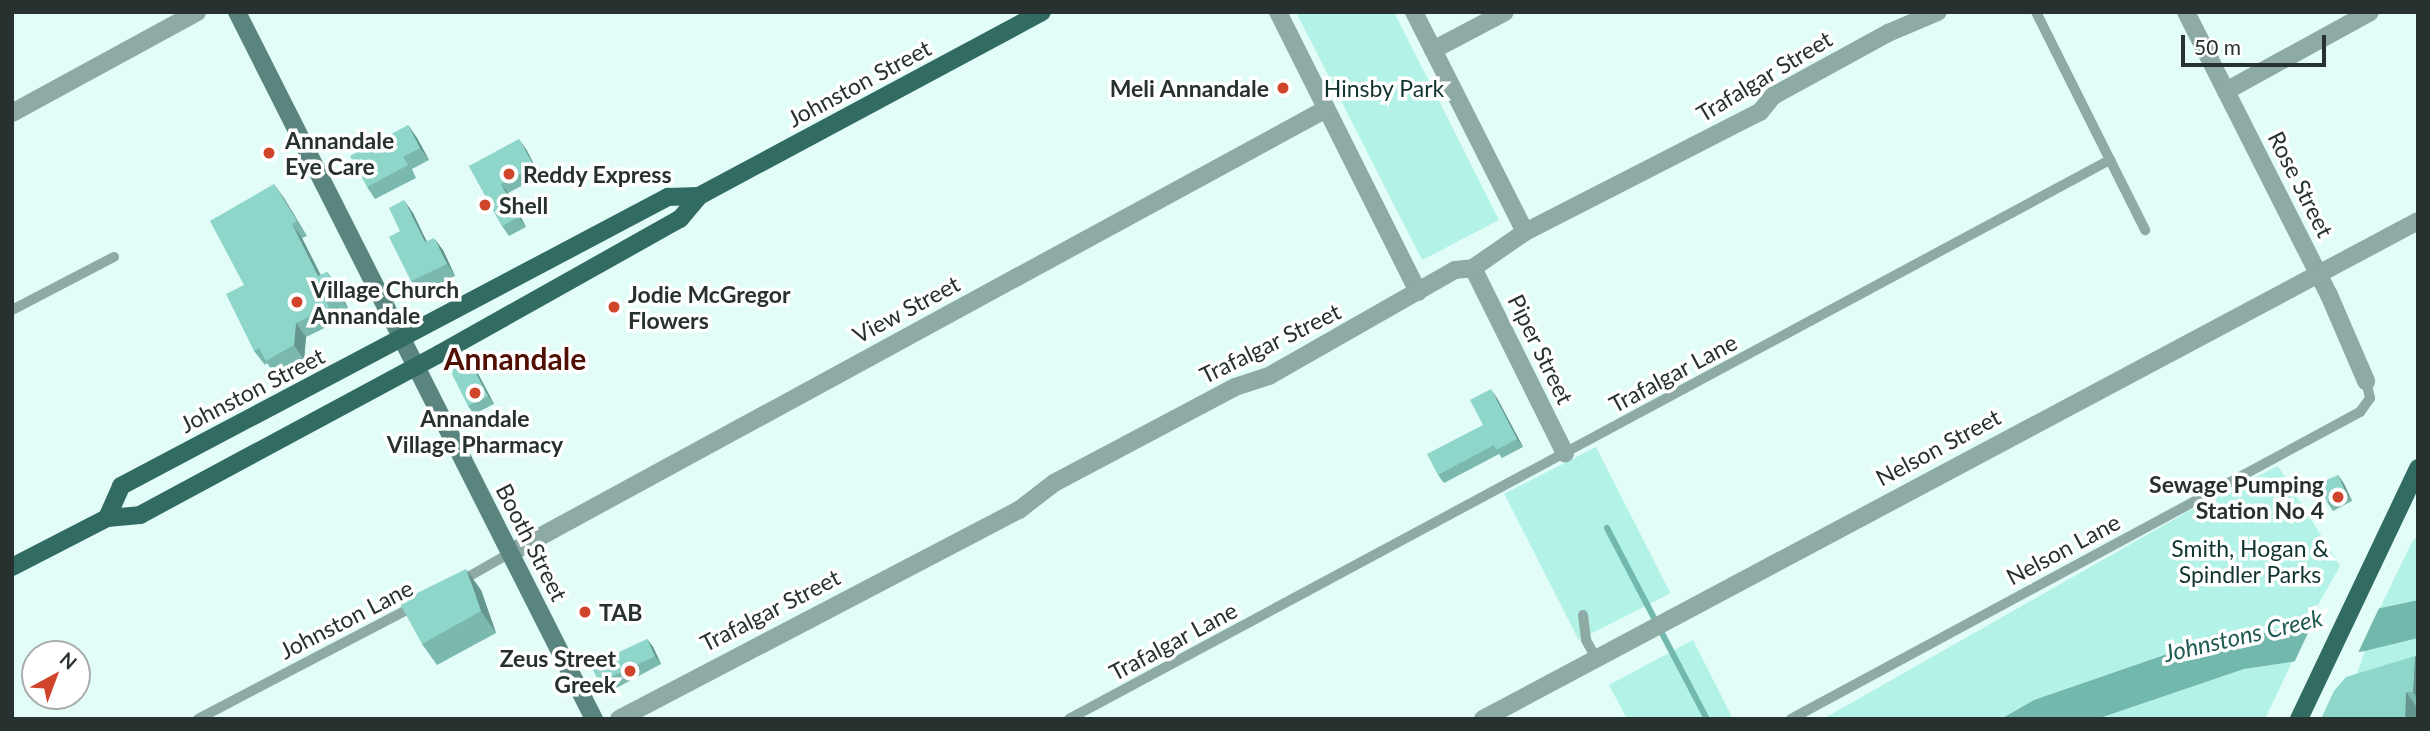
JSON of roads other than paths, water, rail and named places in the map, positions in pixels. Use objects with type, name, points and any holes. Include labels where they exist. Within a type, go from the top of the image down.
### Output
[{"type":"main road","name":"Booth Street","points":[[237,12],[594,719]]},
{"type":"main road","name":"Johnston Street","points":[[12,567],[107,518],[140,515],[416,367],[680,219],[699,197],[1042,12]]},
{"type":"main road","name":"Johnston Street","points":[[107,518],[121,486],[668,197],[699,197]]},
{"type":"main road","points":[[2299,719],[2418,467]]},
{"type":"street","points":[[12,113],[197,12]]},
{"type":"street","points":[[1278,12],[1418,292]]},
{"type":"street","points":[[1414,12],[1525,232]]},
{"type":"street","points":[[1433,50],[1505,12]]},
{"type":"street","name":"Trafalgar Street","points":[[619,719],[1018,510],[1054,483],[1223,393],[1269,376],[1455,270],[1473,268],[1525,232],[1760,112],[1773,96],[1888,33],[1938,12]]},
{"type":"street","name":"Rose Street","points":[[2186,12],[2318,272],[2366,381]]},
{"type":"street","points":[[2226,91],[2370,12]]},
{"type":"street","name":"View Street","points":[[510,553],[1326,109]]},
{"type":"street","name":"Nelson Street","points":[[1483,719],[2418,221]]},
{"type":"street","name":"Piper Street","points":[[1473,268],[1565,453]]},
{"type":"lane","points":[[2036,12],[2145,230]]},
{"type":"lane","name":"Trafalgar Lane","points":[[1069,719],[2110,160]]},
{"type":"lane","points":[[12,310],[114,257]]},
{"type":"lane","name":"Nelson Lane","points":[[1791,719],[2360,412],[2370,398],[2366,381]]},
{"type":"lane","points":[[453,585],[510,553]]},
{"type":"lane","name":"Johnston Lane","points":[[198,719],[430,597]]},
{"type":"lane","points":[[1583,615],[1586,639],[1596,658]]},
{"type":"waterway","points":[[1607,528],[1707,719]]},
{"type":"place","name":"Meli Annandale","points":[[1283,88]]},
{"type":"place","name":"Annandale Eye Care","points":[[269,153]]},
{"type":"place","name":"Reddy Express","points":[[509,174]]},
{"type":"place","name":"Shell","points":[[485,205]]},
{"type":"place","name":"Village Church Annandale","points":[[297,302]]},
{"type":"place","name":"Jodie McGregor Flowers","points":[[614,307]]},
{"type":"place","name":"Annandale Village Pharmacy","points":[[475,393]]},
{"type":"place","name":"Sewage Pumping Station No 4","points":[[2338,497]]},
{"type":"place","name":"TAB","points":[[585,612]]},
{"type":"place","name":"Zeus Street Greek","points":[[630,671]]},
{"type":"district","name":"Annandale","points":[[515,358]]},
{"type":"park label","name":"Hinsby Park","points":[[1384,88]]},
{"type":"park label","name":"Smith, Hogan & Spindler Parks","points":[[2250,561]]},
{"type":"water label","name":"Johnstons Creek","points":[[2243,635]]}]
